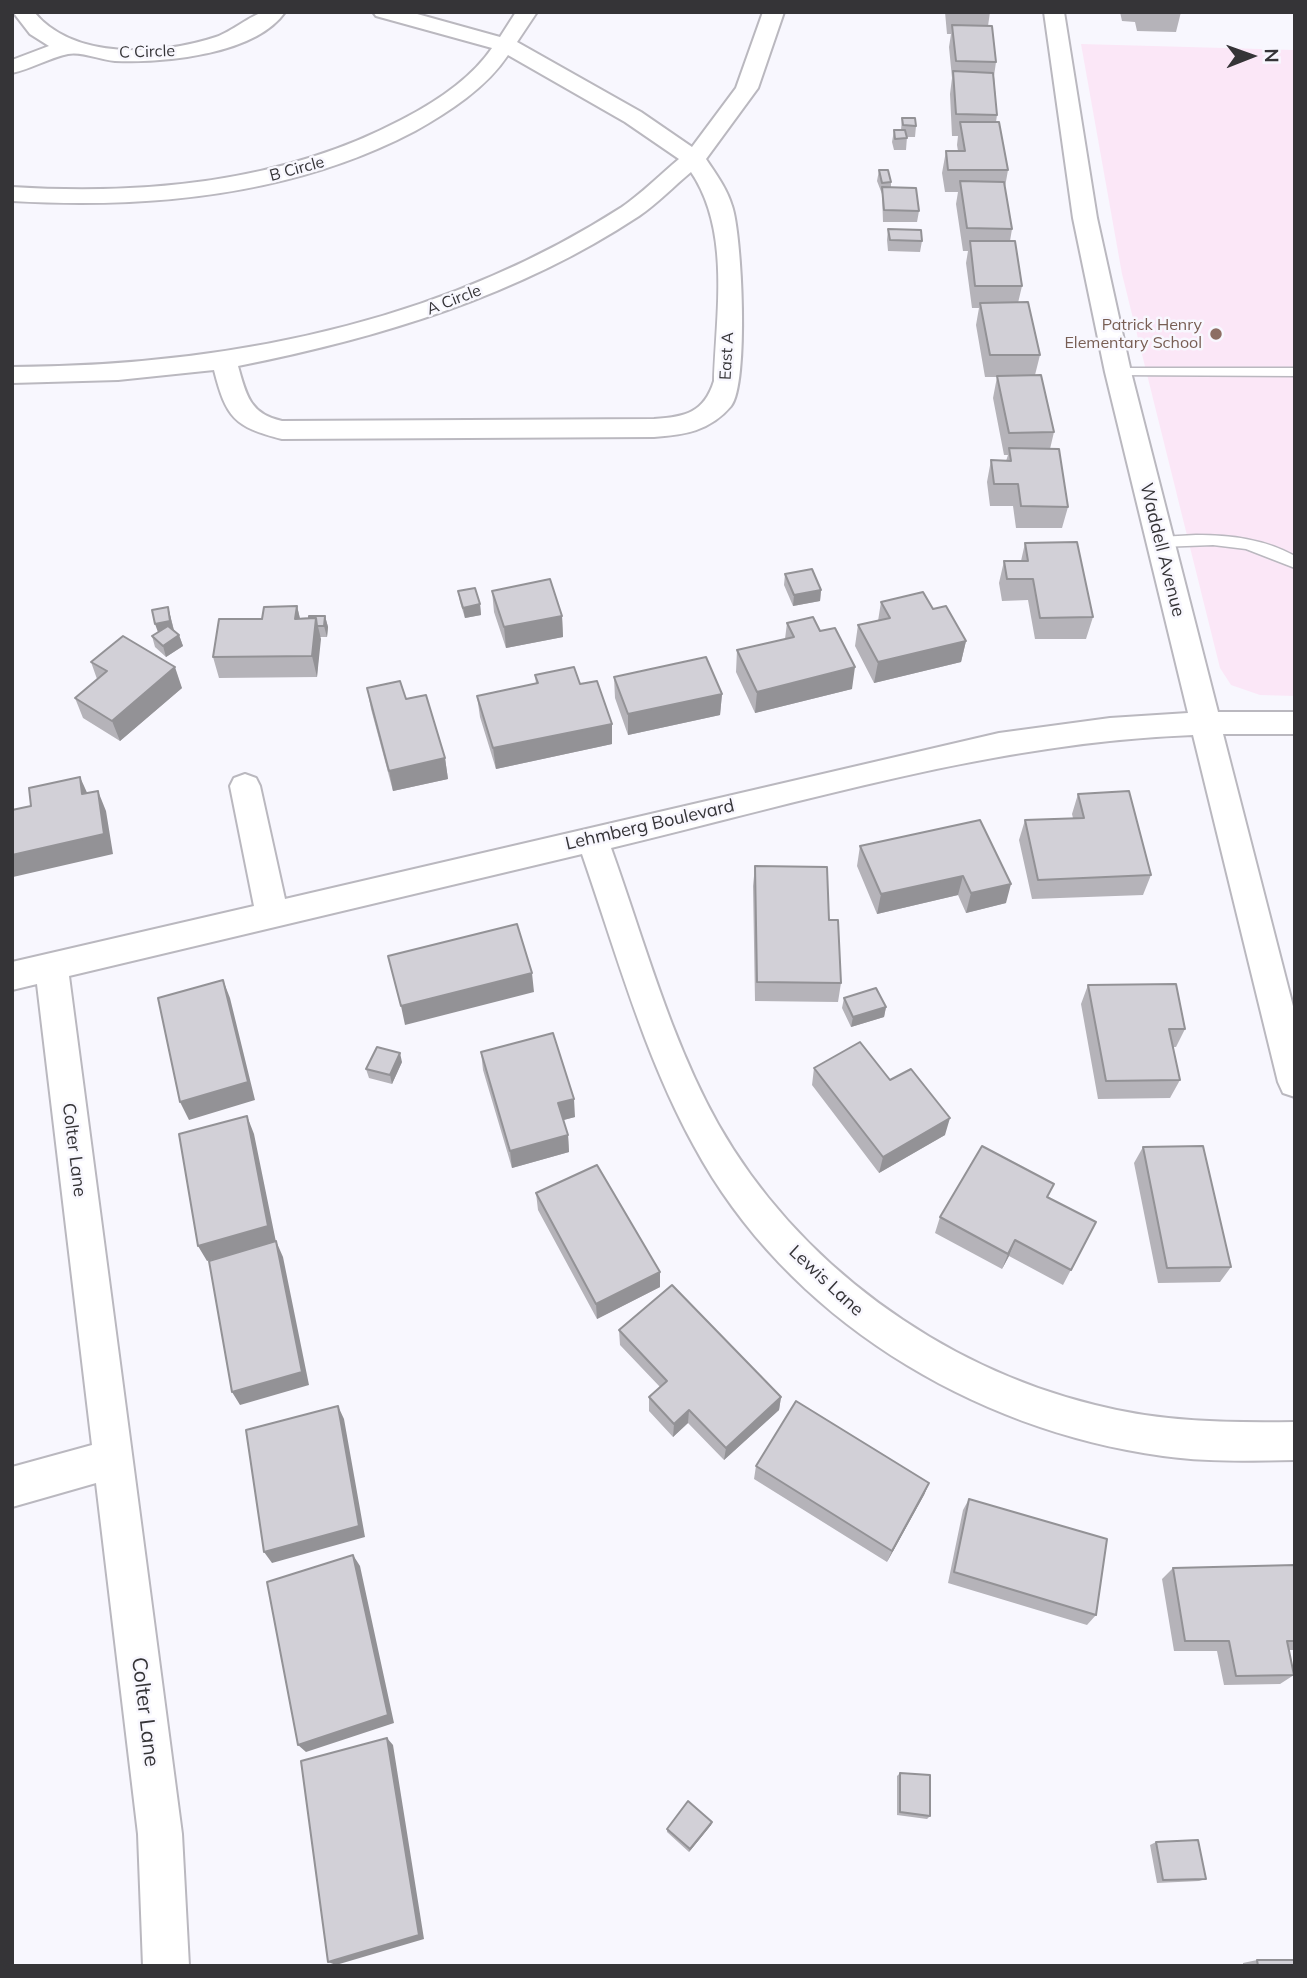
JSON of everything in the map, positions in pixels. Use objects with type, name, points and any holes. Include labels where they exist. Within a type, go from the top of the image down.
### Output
[{"type":"street","name":"C Circle","points":[[20,16],[69,46],[130,55],[190,50],[236,36],[275,12]]},
{"type":"street","name":"East A","points":[[224,361],[239,412],[257,425],[282,430],[685,426],[704,416],[721,401],[727,381],[727,232],[722,206],[694,159],[595,93],[508,46],[454,29],[383,12]]},
{"type":"street","name":"B Circle","points":[[12,194],[77,198],[164,195],[291,172],[399,131],[467,87],[508,46],[527,12]]},
{"type":"street","name":"A Circle","points":[[12,375],[117,372],[224,361],[415,315],[533,267],[608,225],[644,201],[694,159],[720,130],[752,78],[764,54],[774,12]]},
{"type":"street","name":"Waddell Avenue","points":[[1054,12],[1085,218],[1118,372],[1295,1082]]},
{"type":"street","points":[[12,67],[69,46]]},
{"type":"street","name":"Lehmberg Boulevard","points":[[12,976],[999,744],[1131,726],[1204,722],[1295,723]]},
{"type":"street","points":[[245,786],[272,914]]},
{"type":"street","name":"Lewis Lane","points":[[592,838],[674,1067],[706,1137],[753,1208],[807,1269],[869,1321],[929,1358],[1011,1395],[1087,1422],[1160,1437],[1230,1443],[1295,1441]]},
{"type":"street","name":"Colter Lane","points":[[51,967],[160,1833],[166,1966]]},
{"type":"street","points":[[12,1487],[114,1458]]},
{"type":"lane","points":[[1118,372],[1295,372]]},
{"type":"lane","points":[[1160,542],[1243,540],[1262,545],[1295,563]]},
{"type":"shaded area","name":"Patrick Henry Elementary School","points":[[1081,44],[1295,50],[1295,696],[1260,695],[1231,685],[1220,668],[1122,274]]},
{"type":"building","points":[[952,25],[992,26],[996,62],[956,61]]},
{"type":"building","points":[[953,71],[993,73],[997,115],[956,114]]},
{"type":"building","points":[[902,118],[915,118],[916,126],[903,125]]},
{"type":"building","points":[[960,122],[999,122],[1008,170],[948,170],[946,151],[965,151]]},
{"type":"building","points":[[894,130],[905,130],[907,138],[895,139]]},
{"type":"building","points":[[879,170],[888,170],[891,182],[882,183]]},
{"type":"building","points":[[960,181],[1004,182],[1012,229],[967,228]]},
{"type":"building","points":[[882,187],[916,188],[919,211],[884,210]]},
{"type":"building","points":[[888,229],[921,230],[922,241],[890,240]]},
{"type":"building","points":[[970,241],[1015,241],[1022,286],[975,286]]},
{"type":"building","points":[[1028,302],[1040,355],[990,355],[980,303]]},
{"type":"building","points":[[1041,375],[1054,432],[1009,433],[997,376]]},
{"type":"building","points":[[1009,448],[1059,449],[1068,507],[1021,506],[1018,484],[994,484],[991,460],[1011,461]]},
{"type":"building","points":[[1077,542],[1093,617],[1040,618],[1033,579],[1007,579],[1004,561],[1028,561],[1025,543]]},
{"type":"building","points":[[812,569],[821,590],[794,595],[785,574]]},
{"type":"building","points":[[550,579],[562,616],[504,627],[492,591]]},
{"type":"building","points":[[475,588],[480,604],[463,608],[458,591]]},
{"type":"building","points":[[923,592],[933,609],[946,606],[966,641],[878,662],[858,625],[890,618],[881,602]]},
{"type":"building","points":[[297,606],[295,619],[316,618],[312,656],[213,657],[219,619],[262,619],[264,607]]},
{"type":"building","points":[[168,607],[170,621],[155,624],[152,610]]},
{"type":"building","points":[[309,616],[325,616],[324,626],[317,626],[316,618]]},
{"type":"building","points":[[813,617],[820,631],[835,628],[855,667],[757,692],[737,650],[794,637],[787,623]]},
{"type":"building","points":[[168,626],[179,635],[163,646],[152,636]]},
{"type":"building","points":[[123,636],[175,667],[112,721],[75,698],[107,671],[91,662]]},
{"type":"building","points":[[706,657],[722,694],[628,714],[614,677]]},
{"type":"building","points":[[574,667],[580,684],[597,681],[612,724],[493,748],[477,696],[538,683],[535,675]]},
{"type":"building","points":[[400,681],[406,699],[426,695],[445,758],[389,771],[367,688]]},
{"type":"building","points":[[80,777],[82,794],[98,791],[104,834],[12,855],[12,810],[31,806],[29,788]]},
{"type":"building","points":[[1129,791],[1151,875],[1038,880],[1025,820],[1084,818],[1078,794]]},
{"type":"building","points":[[980,820],[1011,884],[971,893],[963,876],[881,894],[860,846]]},
{"type":"building","points":[[755,866],[827,867],[829,920],[838,920],[841,983],[757,982]]},
{"type":"building","points":[[517,924],[532,973],[401,1006],[388,956]]},
{"type":"building","points":[[223,980],[248,1082],[180,1102],[158,998]]},
{"type":"building","points":[[1176,984],[1185,1029],[1169,1029],[1180,1080],[1106,1081],[1088,985]]},
{"type":"building","points":[[876,988],[886,1007],[853,1017],[844,998]]},
{"type":"building","points":[[553,1033],[574,1099],[558,1103],[568,1135],[510,1151],[481,1052]]},
{"type":"building","points":[[860,1042],[890,1080],[911,1069],[950,1118],[883,1157],[814,1068]]},
{"type":"building","points":[[377,1047],[400,1053],[390,1075],[366,1069]]},
{"type":"building","points":[[247,1116],[268,1226],[198,1246],[179,1134]]},
{"type":"building","points":[[982,1146],[1054,1184],[1047,1197],[1096,1222],[1071,1270],[1015,1240],[1008,1254],[940,1217]]},
{"type":"building","points":[[1203,1146],[1231,1267],[1167,1268],[1143,1147]]},
{"type":"building","points":[[597,1165],[660,1272],[596,1304],[536,1193]]},
{"type":"building","points":[[276,1241],[302,1372],[232,1392],[209,1261]]},
{"type":"building","points":[[672,1285],[781,1397],[726,1448],[689,1410],[674,1424],[649,1397],[667,1381],[619,1330]]},
{"type":"building","points":[[796,1401],[929,1483],[892,1551],[756,1466]]},
{"type":"building","points":[[338,1406],[359,1526],[264,1552],[246,1430]]},
{"type":"building","points":[[969,1499],[1107,1539],[1096,1615],[954,1572]]},
{"type":"building","points":[[353,1555],[388,1715],[298,1745],[267,1582]]},
{"type":"building","points":[[1295,1565],[1295,1641],[1287,1641],[1294,1675],[1236,1676],[1229,1641],[1185,1641],[1173,1568]]},
{"type":"building","points":[[387,1738],[419,1935],[328,1962],[301,1761]]},
{"type":"building","points":[[900,1773],[930,1775],[930,1816],[900,1812]]},
{"type":"building","points":[[688,1801],[712,1822],[690,1849],[667,1829]]},
{"type":"building","points":[[1198,1840],[1206,1879],[1163,1880],[1156,1842]]},
{"type":"building","points":[[1257,1960],[1295,1960],[1295,1966],[1258,1966]]},
{"type":"place","name":"Patrick Henry Elementary School","points":[[1216,334]]}]
